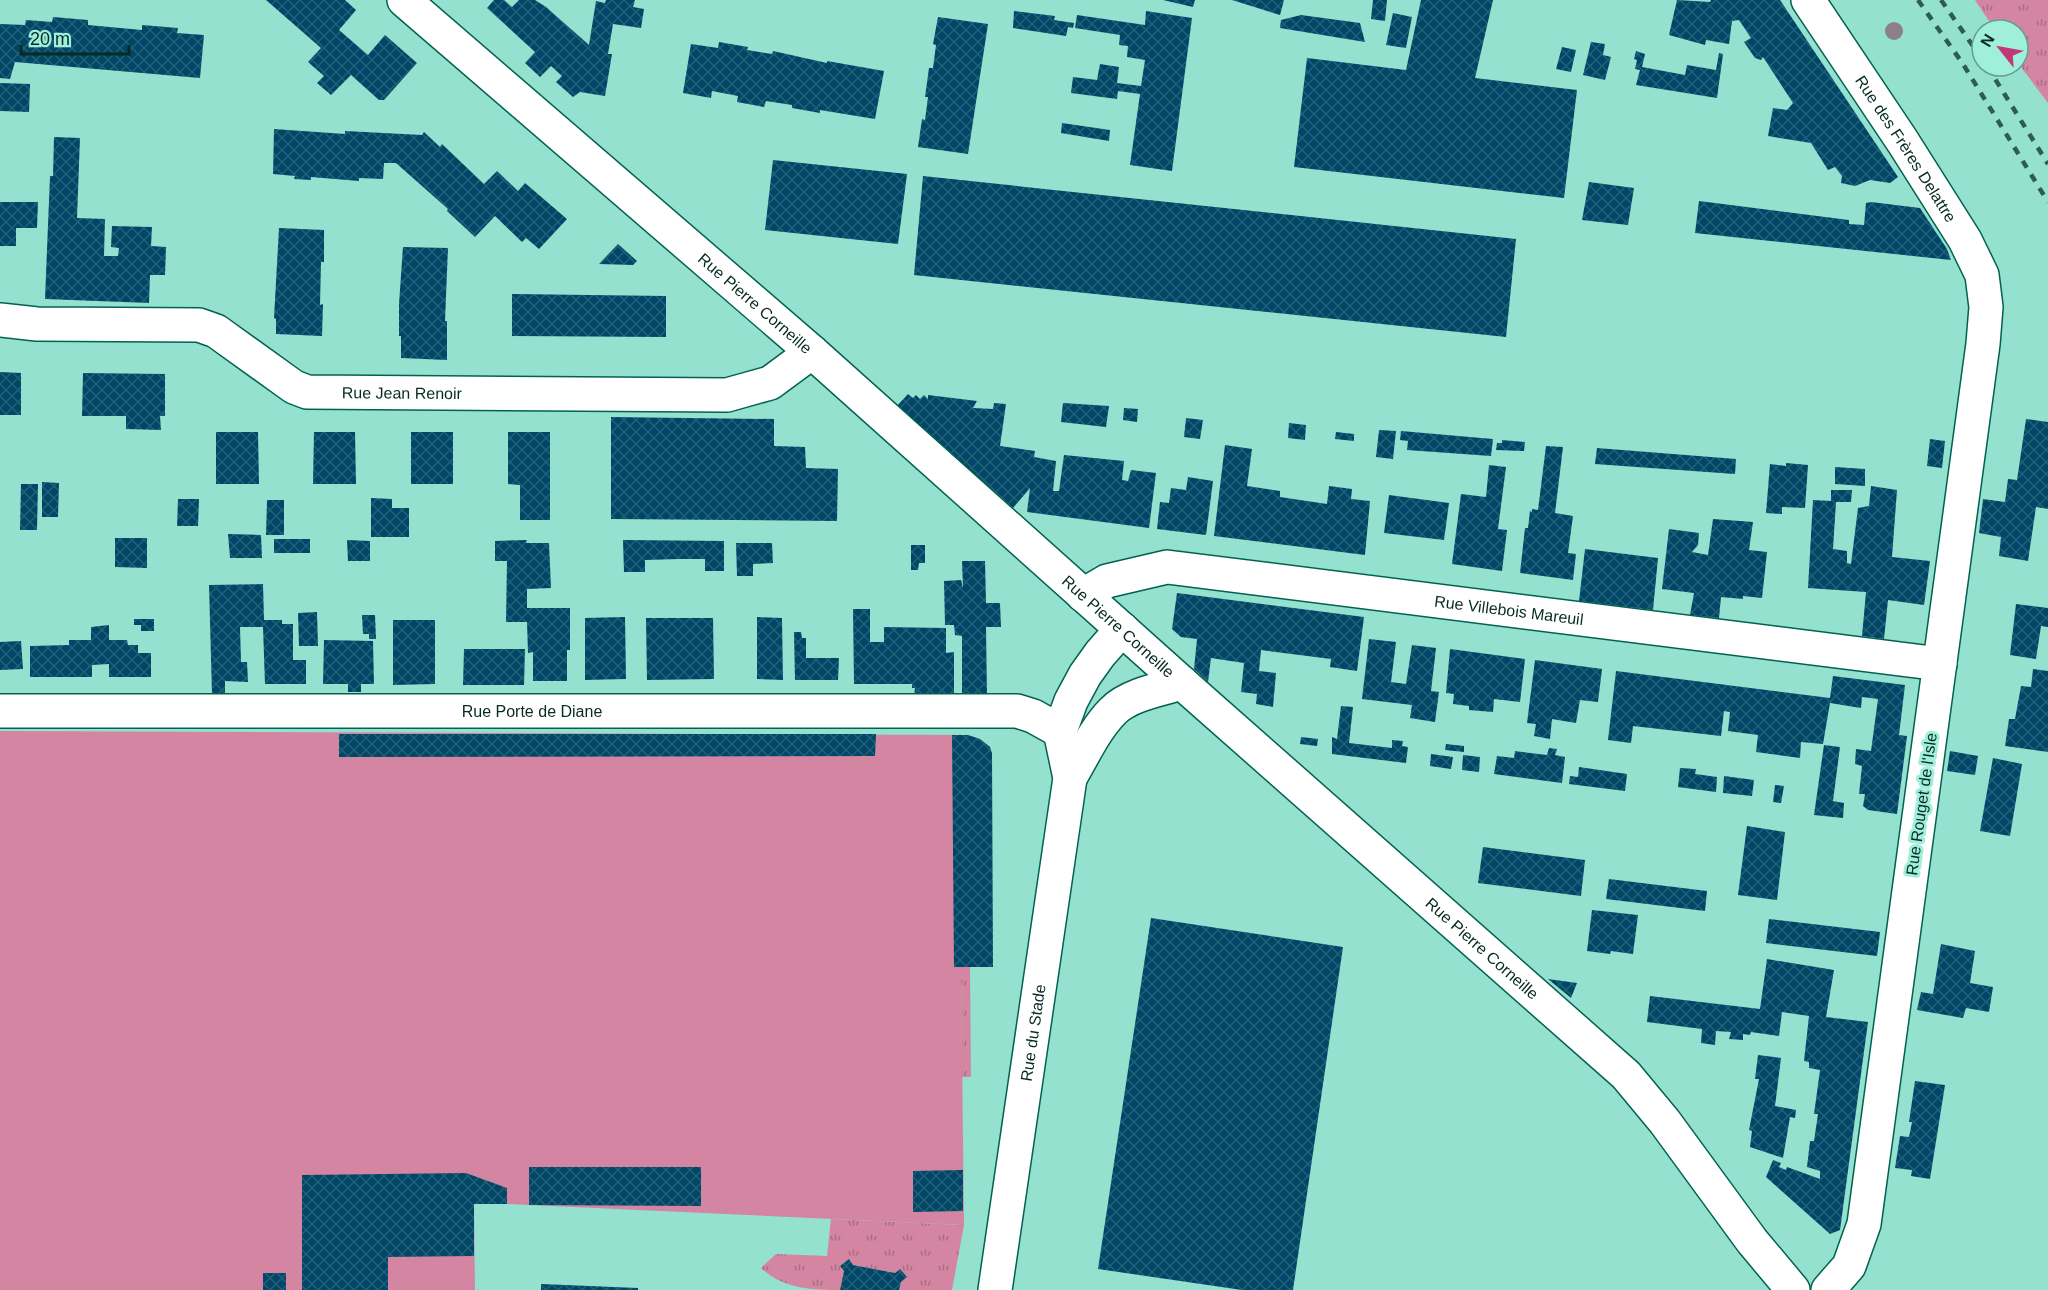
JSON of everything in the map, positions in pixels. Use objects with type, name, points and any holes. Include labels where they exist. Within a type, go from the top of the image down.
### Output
[{"type":"street","name":"Rue Pierre Corneille","points":[[404,0],[812,352],[1626,1075],[1665,1122],[1752,1241],[1793,1290]]},
{"type":"street","name":"Rue des Frères Delattre","points":[[1808,0],[1965,240],[1982,275],[1986,307]]},
{"type":"street","name":"Rue Rouget de l'Isle","points":[[1828,1290],[1849,1266],[1864,1224],[1983,344],[1986,307]]},
{"type":"street","name":"Rue Jean Renoir","points":[[0,320],[37,324],[200,325],[216,331],[294,387],[307,392],[727,395],[770,383],[812,352]]},
{"type":"street","name":"Rue Villebois Mareuil","points":[[1083,595],[1107,581],[1167,567],[1940,664]]},
{"type":"street","points":[[1060,731],[1071,701],[1085,675],[1122,629]]},
{"type":"street","name":"Rue du Stade","points":[[1070,778],[1095,735],[1114,710],[1138,696],[1182,683]]},
{"type":"street","name":"Rue Porte de Diane","points":[[0,711],[1017,711],[1060,731]]},
{"type":"street","name":"Rue du Stade","points":[[995,1290],[1070,778],[1060,731]]},
{"type":"green space","points":[[1975,0],[2048,0],[2048,103],[2029,78],[2030,18],[1987,18]]},
{"type":"green space","points":[[0,731],[968,735],[980,739],[990,747],[961,967],[964,1225],[474,1204],[475,1290],[0,1290]]},
{"type":"green space","points":[[961,967],[970,967],[971,1077],[962,1077]]},
{"type":"green space","points":[[831,1219],[964,1225],[952,1290],[899,1290],[901,1282],[906,1277],[900,1269],[895,1273],[853,1265],[849,1259],[840,1266],[844,1271],[840,1290],[799,1287],[779,1280],[761,1268],[776,1254],[827,1256]]},
{"type":"building","points":[[266,0],[345,0],[356,10],[339,30],[368,55],[385,35],[417,63],[384,100],[379,100],[351,75],[331,95],[317,83],[324,76],[308,62],[321,48]]},
{"type":"building","points":[[494,0],[504,0],[512,7],[519,0],[535,0],[589,45],[596,1],[605,3],[606,0],[635,0],[633,7],[644,9],[641,28],[613,24],[608,54],[612,54],[605,96],[580,92],[573,97],[556,82],[562,76],[551,66],[540,77],[525,63],[535,52],[487,8]]},
{"type":"building","points":[[1163,0],[1195,0],[1193,7]]},
{"type":"building","points":[[1232,0],[1284,0],[1280,15]]},
{"type":"building","points":[[1373,0],[1387,0],[1385,21],[1371,19]]},
{"type":"building","points":[[1421,0],[1493,0],[1475,78],[1577,90],[1564,198],[1294,167],[1307,58],[1406,70]]},
{"type":"building","points":[[1677,0],[1710,2],[1711,0],[1780,0],[1898,177],[1890,183],[1870,180],[1855,186],[1841,183],[1842,176],[1835,167],[1828,170],[1811,143],[1768,136],[1773,108],[1787,110],[1793,103],[1763,57],[1761,60],[1755,58],[1744,42],[1751,38],[1739,20],[1732,21],[1729,44],[1706,40],[1705,45],[1669,35]]},
{"type":"building","points":[[1014,11],[1055,16],[1054,20],[1074,23],[1073,28],[1068,27],[1066,36],[1013,28]]},
{"type":"building","points":[[1146,11],[1192,18],[1172,171],[1130,165],[1140,94],[1118,91],[1117,99],[1071,93],[1073,77],[1097,80],[1100,64],[1119,67],[1117,83],[1141,86],[1145,60],[1127,57],[1128,46],[1119,45],[1120,35],[1075,28],[1077,15],[1145,25]]},
{"type":"building","points":[[1393,13],[1412,17],[1406,48],[1386,45]]},
{"type":"building","points":[[1301,15],[1360,23],[1365,42],[1280,28],[1281,20]]},
{"type":"building","points":[[53,17],[88,20],[88,25],[142,30],[142,25],[178,28],[177,33],[204,35],[200,78],[15,62],[10,79],[0,78],[0,24],[25,25],[26,20],[52,22]]},
{"type":"building","points":[[938,17],[988,24],[968,154],[918,147],[922,119],[925,120],[929,68],[933,68],[936,45],[933,44]]},
{"type":"building","points":[[719,42],[748,47],[747,50],[772,54],[773,51],[827,63],[827,61],[884,71],[875,119],[820,110],[820,113],[766,101],[764,107],[737,102],[738,96],[712,91],[711,98],[683,93],[691,44],[718,48]]},
{"type":"building","points":[[1591,42],[1605,44],[1603,55],[1611,57],[1605,80],[1583,75]]},
{"type":"building","points":[[1562,47],[1576,50],[1571,72],[1556,69]]},
{"type":"building","points":[[1636,51],[1645,54],[1642,67],[1685,75],[1687,65],[1716,70],[1719,53],[1723,54],[1717,98],[1636,85],[1640,70],[1635,69]]},
{"type":"building","points":[[0,83],[30,84],[29,112],[0,111]]},
{"type":"building","points":[[1062,123],[1110,130],[1109,141],[1061,133]]},
{"type":"building","points":[[274,129],[345,134],[345,131],[422,135],[424,132],[440,147],[442,144],[484,184],[497,171],[518,191],[525,183],[567,219],[539,249],[526,238],[522,242],[495,216],[475,237],[447,211],[448,209],[396,163],[384,163],[383,179],[359,178],[359,181],[311,177],[311,180],[273,174]]},
{"type":"building","points":[[54,137],[80,138],[77,218],[105,219],[104,256],[118,256],[119,248],[111,247],[112,226],[152,227],[151,246],[166,247],[165,275],[150,275],[149,303],[45,299],[50,176],[53,176]]},
{"type":"building","points":[[773,160],[907,174],[898,244],[765,230]]},
{"type":"building","points":[[923,176],[1516,239],[1506,337],[914,275]]},
{"type":"building","points":[[1589,182],[1634,188],[1628,225],[1582,220]]},
{"type":"building","points":[[1699,201],[1849,220],[1849,224],[1864,225],[1866,203],[1920,208],[1947,249],[1951,260],[1695,233]]},
{"type":"building","points":[[0,202],[38,202],[37,228],[16,228],[16,246],[0,246]]},
{"type":"building","points":[[279,228],[324,230],[320,305],[323,304],[322,336],[276,334],[276,319],[274,318]]},
{"type":"building","points":[[618,244],[637,261],[633,265],[599,264]]},
{"type":"building","points":[[403,247],[448,248],[445,321],[447,321],[447,360],[401,358],[399,304]]},
{"type":"building","points":[[512,294],[666,296],[666,337],[512,336]]},
{"type":"building","points":[[0,372],[21,373],[21,415],[0,415]]},
{"type":"building","points":[[83,373],[165,374],[165,416],[160,416],[161,430],[126,429],[126,416],[82,416]]},
{"type":"building","points":[[908,394],[913,398],[916,395],[920,399],[924,395],[928,399],[928,395],[977,401],[973,408],[993,409],[994,403],[1006,404],[1000,446],[1035,451],[1034,457],[1056,461],[1053,491],[1059,491],[1064,455],[1124,461],[1122,480],[1128,481],[1131,470],[1156,473],[1149,528],[1027,512],[1030,488],[1013,508],[897,406]]},
{"type":"building","points":[[1063,403],[1109,406],[1106,427],[1061,422]]},
{"type":"building","points":[[1124,408],[1138,409],[1137,422],[1123,420]]},
{"type":"building","points":[[611,417],[774,419],[774,446],[805,447],[806,468],[838,469],[837,521],[611,519]]},
{"type":"building","points":[[1186,418],[1203,420],[1200,439],[1184,437]]},
{"type":"building","points":[[2026,419],[2048,422],[2048,509],[2036,507],[2028,561],[1999,556],[2001,537],[1979,533],[1983,499],[2005,502],[2008,479],[2017,480]]},
{"type":"building","points":[[1289,423],[1306,425],[1305,440],[1288,438]]},
{"type":"building","points":[[1379,430],[1396,431],[1393,459],[1376,457]]},
{"type":"building","points":[[1401,431],[1493,439],[1491,456],[1407,450],[1408,441],[1400,440]]},
{"type":"building","points":[[216,432],[258,432],[259,484],[216,484]]},
{"type":"building","points":[[314,432],[355,432],[356,484],[313,484]]},
{"type":"building","points":[[411,432],[453,432],[453,484],[411,484]]},
{"type":"building","points":[[508,432],[550,432],[550,520],[520,520],[520,485],[508,484]]},
{"type":"building","points":[[1336,432],[1354,434],[1354,441],[1335,439]]},
{"type":"building","points":[[1930,439],[1945,441],[1942,468],[1927,466]]},
{"type":"building","points":[[1502,440],[1525,442],[1524,451],[1496,450],[1497,443],[1502,443]]},
{"type":"building","points":[[1225,445],[1252,449],[1247,486],[1280,491],[1280,497],[1327,504],[1329,486],[1352,489],[1351,499],[1370,501],[1365,555],[1214,536]]},
{"type":"building","points":[[1546,446],[1563,447],[1555,513],[1573,516],[1568,553],[1576,554],[1573,580],[1520,573],[1525,528],[1528,528],[1530,511],[1538,510]]},
{"type":"building","points":[[1597,448],[1736,459],[1735,474],[1595,464]]},
{"type":"building","points":[[1786,463],[1808,465],[1805,508],[1782,507],[1782,514],[1766,513],[1770,464],[1786,466]]},
{"type":"building","points":[[1489,465],[1506,467],[1498,529],[1507,530],[1502,571],[1452,564],[1461,494],[1486,497]]},
{"type":"building","points":[[1835,467],[1865,469],[1865,486],[1835,484]]},
{"type":"building","points":[[1188,477],[1213,481],[1206,535],[1157,529],[1160,502],[1169,503],[1171,488],[1186,490]]},
{"type":"building","points":[[42,482],[59,483],[58,517],[42,517]]},
{"type":"building","points":[[21,484],[38,484],[37,530],[20,530]]},
{"type":"building","points":[[1871,486],[1897,490],[1892,557],[1930,561],[1924,605],[1888,600],[1884,639],[1862,636],[1866,592],[1808,588],[1813,500],[1831,501],[1831,490],[1852,490],[1851,502],[1836,502],[1833,549],[1847,551],[1847,563],[1851,564],[1858,508],[1869,506]]},
{"type":"building","points":[[1389,495],[1449,503],[1444,540],[1384,533]]},
{"type":"building","points":[[371,498],[392,499],[392,508],[409,508],[409,537],[371,537]]},
{"type":"building","points":[[178,499],[199,499],[198,526],[177,526]]},
{"type":"building","points":[[267,500],[284,500],[284,535],[266,535]]},
{"type":"building","points":[[1713,519],[1753,522],[1749,550],[1767,552],[1762,598],[1721,597],[1719,618],[1690,615],[1694,593],[1662,589],[1669,529],[1699,533],[1698,545],[1692,552],[1708,555]]},
{"type":"building","points":[[228,534],[261,535],[262,558],[230,558]]},
{"type":"building","points":[[115,538],[147,538],[147,568],[115,567]]},
{"type":"building","points":[[274,539],[310,539],[310,553],[274,553]]},
{"type":"building","points":[[347,540],[370,541],[370,561],[348,561]]},
{"type":"building","points":[[527,540],[526,543],[549,543],[551,588],[527,589],[527,608],[570,608],[567,681],[533,681],[533,652],[528,653],[527,622],[506,622],[507,561],[495,561],[495,541]]},
{"type":"building","points":[[623,540],[724,541],[724,571],[705,571],[705,559],[680,559],[645,560],[645,572],[624,572]]},
{"type":"building","points":[[736,543],[772,543],[773,563],[753,564],[753,576],[737,576]]},
{"type":"building","points":[[911,545],[925,545],[925,563],[919,563],[918,570],[911,570]]},
{"type":"building","points":[[1585,549],[1658,558],[1653,610],[1579,601]]},
{"type":"building","points":[[962,561],[985,561],[986,603],[1000,603],[1001,627],[986,627],[987,696],[962,696],[962,636],[955,635],[954,625],[945,625],[944,581],[961,580],[963,588]]},
{"type":"building","points":[[263,584],[264,620],[282,620],[282,624],[293,624],[293,660],[306,660],[306,684],[265,684],[263,627],[240,627],[241,662],[247,662],[248,682],[225,681],[225,694],[212,694],[209,585]]},
{"type":"building","points":[[1177,593],[1364,617],[1357,671],[1330,667],[1331,659],[1261,650],[1259,671],[1276,673],[1273,707],[1256,704],[1257,694],[1241,692],[1244,663],[1211,658],[1208,682],[1194,669],[1197,639],[1181,637],[1172,629]]},
{"type":"building","points":[[2016,604],[2048,608],[2048,627],[2041,626],[2036,659],[2010,655]]},
{"type":"building","points":[[853,609],[870,609],[870,642],[884,642],[884,627],[946,628],[946,653],[954,652],[954,696],[914,696],[915,688],[912,688],[912,684],[854,684]]},
{"type":"building","points":[[317,612],[318,646],[299,646],[298,613]]},
{"type":"building","points":[[362,615],[375,615],[376,639],[369,639],[369,634],[363,634]]},
{"type":"building","points":[[625,617],[626,679],[585,680],[585,618]]},
{"type":"building","points":[[757,617],[782,618],[783,680],[757,679]]},
{"type":"building","points":[[646,618],[713,618],[714,679],[647,680]]},
{"type":"building","points":[[134,619],[154,619],[154,631],[141,631],[141,625],[134,625]]},
{"type":"building","points":[[393,620],[435,620],[435,684],[393,685]]},
{"type":"building","points":[[109,625],[109,640],[127,640],[128,645],[138,645],[138,653],[151,653],[151,677],[109,677],[109,664],[92,665],[92,677],[30,677],[30,646],[69,645],[69,640],[91,640],[91,627]]},
{"type":"building","points":[[794,632],[801,632],[802,638],[806,638],[806,658],[839,658],[838,680],[795,680]]},
{"type":"building","points":[[1369,639],[1396,642],[1391,682],[1406,684],[1412,645],[1436,648],[1431,691],[1439,692],[1435,722],[1410,718],[1412,705],[1362,699]]},
{"type":"building","points":[[324,640],[373,641],[374,684],[361,684],[361,692],[348,692],[348,684],[323,684]]},
{"type":"building","points":[[21,641],[23,669],[0,670],[0,642]]},
{"type":"building","points":[[464,649],[525,649],[524,685],[463,685]]},
{"type":"building","points":[[1450,649],[1525,659],[1520,702],[1494,699],[1493,712],[1469,710],[1469,706],[1453,704],[1454,694],[1446,693]]},
{"type":"building","points":[[1535,660],[1602,669],[1598,702],[1580,700],[1576,723],[1552,719],[1550,739],[1534,736],[1536,724],[1527,723]]},
{"type":"building","points":[[2033,669],[2048,671],[2048,752],[2005,746],[2009,719],[2015,719],[2021,686],[2031,687]]},
{"type":"building","points":[[1616,671],[1830,698],[1833,676],[1905,685],[1899,735],[1907,736],[1897,814],[1868,810],[1863,806],[1865,794],[1859,794],[1862,766],[1855,764],[1856,749],[1871,751],[1878,699],[1862,697],[1861,708],[1830,703],[1823,744],[1801,742],[1800,758],[1756,752],[1758,735],[1728,731],[1730,712],[1724,711],[1721,736],[1633,726],[1631,743],[1608,740]]},
{"type":"building","points":[[1341,706],[1353,707],[1349,743],[1392,748],[1392,740],[1403,741],[1402,746],[1408,747],[1406,763],[1332,754],[1332,737],[1337,739]]},
{"type":"building","points":[[339,734],[876,734],[875,756],[339,757]]},
{"type":"building","points":[[952,735],[968,735],[980,739],[990,747],[992,753],[993,967],[954,967]]},
{"type":"building","points":[[1301,737],[1318,739],[1317,746],[1300,744]]},
{"type":"building","points":[[1446,744],[1464,746],[1464,752],[1445,750]]},
{"type":"building","points":[[1824,745],[1840,747],[1833,801],[1844,803],[1843,818],[1814,815]]},
{"type":"building","points":[[1549,748],[1557,749],[1555,755],[1565,757],[1562,783],[1494,774],[1497,756],[1514,758],[1515,751],[1547,755]]},
{"type":"building","points":[[1950,751],[1978,756],[1975,775],[1947,771]]},
{"type":"building","points":[[1431,754],[1453,757],[1451,769],[1430,766]]},
{"type":"building","points":[[1463,755],[1480,757],[1479,772],[1462,770]]},
{"type":"building","points":[[1993,758],[2022,764],[2010,836],[1980,831]]},
{"type":"building","points":[[1579,767],[1627,774],[1625,791],[1569,784],[1570,776],[1578,777]]},
{"type":"building","points":[[1680,768],[1696,769],[1695,774],[1717,777],[1716,792],[1678,787]]},
{"type":"building","points":[[1724,776],[1754,780],[1752,796],[1723,793]]},
{"type":"building","points":[[1775,785],[1784,786],[1781,803],[1773,802]]},
{"type":"building","points":[[1747,826],[1785,832],[1777,900],[1738,895]]},
{"type":"building","points":[[1483,847],[1585,860],[1581,896],[1478,883]]},
{"type":"building","points":[[1609,879],[1707,891],[1705,911],[1606,899]]},
{"type":"building","points":[[1592,910],[1638,915],[1633,954],[1587,951]]},
{"type":"building","points":[[1151,918],[1343,947],[1293,1290],[1242,1290],[1098,1269]]},
{"type":"building","points":[[1769,919],[1880,932],[1877,956],[1766,943]]},
{"type":"building","points":[[1941,944],[1975,951],[1970,983],[1993,987],[1989,1012],[1966,1008],[1963,1018],[1917,1010],[1921,992],[1933,994]]},
{"type":"building","points":[[1767,959],[1834,970],[1826,1017],[1868,1022],[1840,1230],[1830,1234],[1766,1177],[1773,1160],[1781,1163],[1779,1167],[1786,1170],[1787,1167],[1820,1179],[1820,1171],[1807,1167],[1810,1141],[1814,1141],[1818,1114],[1814,1114],[1820,1070],[1809,1068],[1809,1062],[1804,1061],[1809,1016],[1782,1012],[1779,1036],[1751,1032],[1750,1035],[1743,1034],[1743,1040],[1729,1039],[1731,1032],[1716,1031],[1715,1045],[1701,1043],[1702,1029],[1647,1022],[1650,996],[1760,1009]]},
{"type":"building","points":[[1548,979],[1577,983],[1571,998]]},
{"type":"building","points":[[1758,1055],[1781,1058],[1775,1106],[1796,1110],[1795,1118],[1790,1117],[1783,1158],[1750,1147],[1752,1131],[1749,1130],[1759,1079],[1755,1079]]},
{"type":"building","points":[[1915,1081],[1945,1085],[1930,1179],[1911,1176],[1912,1170],[1895,1168],[1900,1136],[1909,1137]]},
{"type":"building","points":[[529,1167],[701,1167],[701,1206],[529,1205]]},
{"type":"building","points":[[963,1170],[963,1211],[913,1212],[913,1171]]},
{"type":"building","points":[[466,1173],[507,1188],[507,1204],[474,1204],[474,1256],[388,1257],[388,1290],[302,1290],[302,1175]]},
{"type":"building","points":[[849,1259],[853,1265],[895,1273],[900,1269],[907,1277],[901,1282],[899,1290],[840,1290],[844,1271],[840,1266]]},
{"type":"building","points":[[263,1273],[286,1273],[286,1290],[263,1290]]},
{"type":"building","points":[[541,1284],[638,1288],[638,1290],[541,1290]]},
{"type":"railway","points":[[1918,0],[1963,64],[2048,202]]},
{"type":"railway","points":[[1941,0],[1970,42]]},
{"type":"railway","points":[[1994,78],[2048,164]]}]
